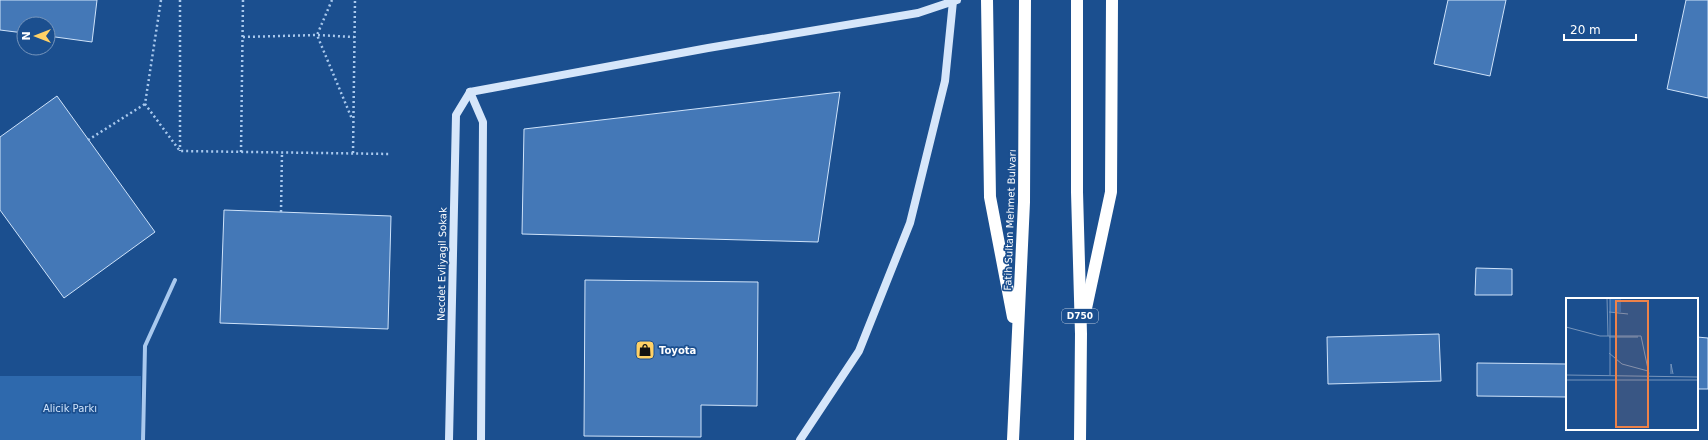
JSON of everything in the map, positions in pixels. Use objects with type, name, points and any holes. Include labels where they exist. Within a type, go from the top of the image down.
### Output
[{"type":"highway","points":[[987,0],[990,197],[1017,336]]},
{"type":"highway","name":"Fatih Sultan Mehmet Bulvarı","points":[[1013,440],[1024,202],[1025,0]]},
{"type":"highway","name":"D750","points":[[1077,0],[1077,192],[1081,334],[1080,440]]},
{"type":"highway","points":[[1081,334],[1111,192],[1112,0]]},
{"type":"street","points":[[481,440],[483,122],[470,92],[708,48],[918,13],[955,1],[945,81],[910,223],[859,352],[800,440]]},
{"type":"street","name":"Necdet Evliyagil Sokak","points":[[449,440],[456,115],[470,92]]},
{"type":"street","points":[[143,440],[146,346],[175,280]]},
{"type":"path","points":[[161,0],[145,104],[180,151]]},
{"type":"path","points":[[180,0],[180,151]]},
{"type":"path","points":[[241,152],[243,0]]},
{"type":"path","points":[[332,0],[317,35],[353,121]]},
{"type":"path","points":[[353,153],[355,0]]},
{"type":"path","points":[[243,37],[317,35],[354,37]]},
{"type":"path","points":[[88,140],[145,104]]},
{"type":"path","points":[[180,151],[390,154]]},
{"type":"path","points":[[280,212],[282,152]]},
{"type":"green space","name":"Alicik Parkı","points":[[0,376],[141,376],[141,440],[0,440]]},
{"type":"building","points":[[0,0],[97,0],[92,42],[56,37],[56,16],[16,16],[16,32],[0,30]]},
{"type":"building","points":[[1448,0],[1506,0],[1490,76],[1434,64]]},
{"type":"building","points":[[1686,0],[1708,0],[1708,98],[1667,89]]},
{"type":"building","points":[[840,92],[818,242],[522,234],[524,129]]},
{"type":"building","points":[[57,96],[155,232],[64,298],[0,210],[0,137]]},
{"type":"building","points":[[224,210],[391,216],[388,329],[220,323]]},
{"type":"building","points":[[1476,268],[1512,269],[1512,295],[1475,295]]},
{"type":"building","points":[[585,280],[758,282],[757,406],[701,405],[701,437],[584,436]]},
{"type":"building","points":[[1439,334],[1441,381],[1328,384],[1327,337]]},
{"type":"building","points":[[1698,337],[1708,338],[1708,389],[1698,389]]},
{"type":"building","points":[[1477,363],[1566,364],[1566,397],[1477,396]]},
{"type":"place","name":"Toyota","points":[[645,350]]}]
